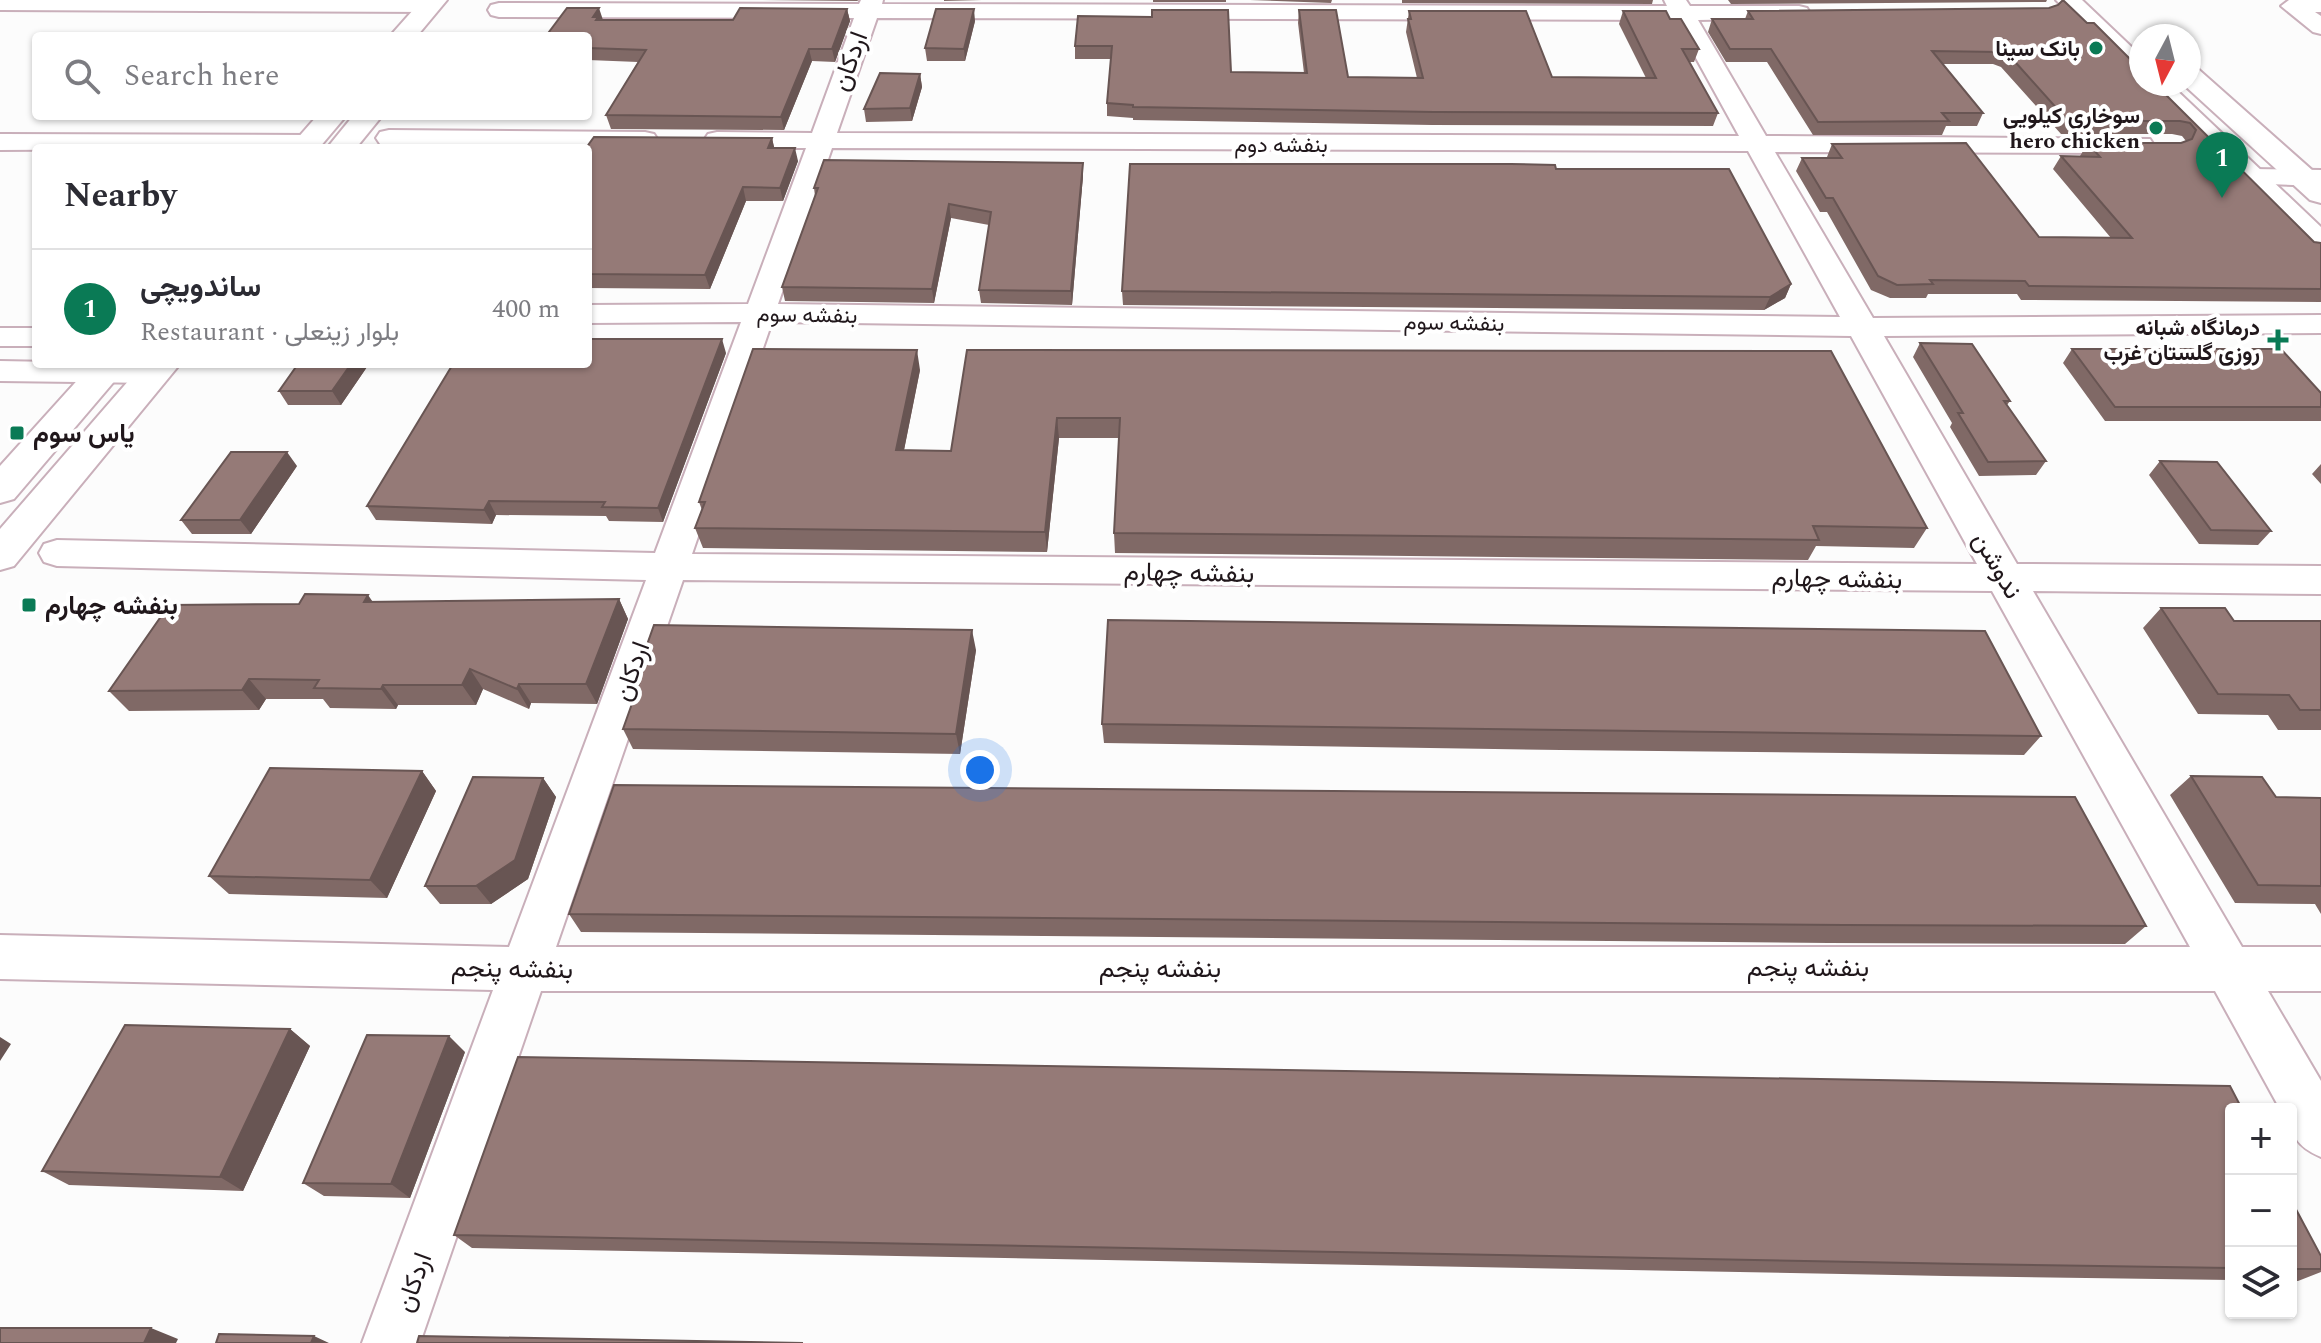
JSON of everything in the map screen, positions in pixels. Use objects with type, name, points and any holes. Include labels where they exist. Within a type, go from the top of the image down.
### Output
[{"type":"main road","points":[[2068,0],[2129,59]]},
{"type":"main road","points":[[409,32],[442,11]]},
{"type":"main road","points":[[2201,86],[2247,128],[2316,178]]},
{"type":"main road","points":[[2167,96],[2321,244]]},
{"type":"main road","points":[[307,144],[328,120]]},
{"type":"main road","points":[[344,144],[365,120]]},
{"type":"main road","points":[[0,490],[108,368]]},
{"type":"main road","points":[[0,556],[158,368]]},
{"type":"street","points":[[0,3],[442,11]]},
{"type":"street","points":[[499,10],[870,4],[1679,7],[1824,12]]},
{"type":"street","name":"اردکان","points":[[391,1343],[870,4]]},
{"type":"street","points":[[2321,5],[2292,6],[2321,27]]},
{"type":"street","name":"ندوشن","points":[[1679,7],[2321,1131]]},
{"type":"street","name":"بنفشه دوم","points":[[389,138],[1758,146],[2172,145]]},
{"type":"street","points":[[0,142],[152,144]]},
{"type":"street","points":[[2251,177],[2316,178]]},
{"type":"street","points":[[2278,203],[2321,202]]},
{"type":"street","name":"بنفشه سوم","points":[[592,314],[759,313],[1862,327],[2321,324]]},
{"type":"street","points":[[0,337],[32,337]]},
{"type":"street","points":[[0,371],[158,368]]},
{"type":"street","name":"بنفشه چهارم","points":[[57,553],[669,567],[2321,580]]},
{"type":"street","name":"بنفشه پنجم","points":[[0,957],[525,969],[2321,969]]},
{"type":"building","points":[[2063,0],[2087,23],[2094,23],[2129,58],[2129,96],[2167,96],[2314,242],[2321,243],[2321,289],[2029,286],[2025,281],[1930,280],[1933,284],[1897,285],[1878,276],[1833,198],[1826,198],[1802,158],[1842,158],[1832,144],[1966,143],[2039,237],[2132,238],[2061,156],[2100,157],[2088,143],[2181,143],[2192,139],[2196,130],[2190,123],[2180,121],[2068,121],[2008,54],[1999,52],[1932,51],[1983,113],[1942,113],[1949,121],[1818,122],[1771,49],[1730,49],[1712,19],[1753,19],[1748,11],[2049,8]]},
{"type":"building","points":[[567,8],[599,8],[593,17],[598,17],[596,20],[733,20],[740,8],[847,9],[832,49],[809,49],[781,117],[606,115],[646,50],[592,48],[592,32],[549,32]]},
{"type":"building","points":[[936,9],[974,9],[964,49],[925,48]]},
{"type":"building","points":[[1152,10],[1228,10],[1231,72],[1307,73],[1299,10],[1336,10],[1348,77],[1423,78],[1408,19],[1411,19],[1409,11],[1526,11],[1552,77],[1656,78],[1623,11],[1666,11],[1670,19],[1681,19],[1699,49],[1682,49],[1718,113],[1434,112],[1133,107],[1107,103],[1112,46],[1075,46],[1078,16],[1152,17]]},
{"type":"building","points":[[880,73],[920,74],[910,108],[864,109]]},
{"type":"building","points":[[594,137],[772,138],[768,148],[795,148],[780,188],[743,187],[705,275],[592,274],[592,144],[589,144]]},
{"type":"building","points":[[824,160],[1083,163],[1071,291],[979,290],[991,212],[949,204],[932,289],[782,287],[818,188],[814,188]]},
{"type":"building","points":[[1130,164],[1511,164],[1555,165],[1556,169],[1729,169],[1791,284],[1770,297],[1122,291]]},
{"type":"building","points":[[592,339],[722,339],[658,508],[602,507],[605,502],[489,501],[484,510],[367,506],[451,368],[592,368]]},
{"type":"building","points":[[1920,343],[1972,344],[2010,401],[2004,401],[2046,461],[1988,462],[1958,413],[1963,413]]},
{"type":"building","points":[[753,349],[917,350],[896,450],[951,451],[967,350],[1831,351],[1927,528],[1813,526],[1819,540],[1114,533],[1120,418],[1057,418],[1045,532],[695,528],[705,502],[699,502]]},
{"type":"building","points":[[2072,349],[2281,349],[2321,393],[2321,407],[2115,407]]},
{"type":"building","points":[[295,368],[348,368],[332,391],[279,391]]},
{"type":"building","points":[[231,452],[287,452],[240,520],[181,520]]},
{"type":"building","points":[[2160,461],[2217,462],[2271,531],[2211,530]]},
{"type":"building","points":[[305,594],[368,595],[364,602],[619,599],[586,684],[519,684],[517,689],[470,669],[462,685],[314,688],[319,680],[249,679],[242,690],[109,691],[169,605],[299,604]]},
{"type":"building","points":[[2161,608],[2225,608],[2234,621],[2321,621],[2321,710],[2300,710],[2289,695],[2218,694]]},
{"type":"building","points":[[1108,620],[1985,631],[2041,736],[1102,724]]},
{"type":"building","points":[[654,625],[972,630],[956,734],[623,729],[639,684],[633,684]]},
{"type":"building","points":[[270,768],[422,771],[370,880],[209,876]]},
{"type":"building","points":[[2191,776],[2262,777],[2276,797],[2321,798],[2321,886],[2258,885]]},
{"type":"building","points":[[473,777],[543,778],[515,860],[476,886],[425,886]]},
{"type":"building","points":[[614,785],[2075,797],[2146,926],[569,914]]},
{"type":"building","points":[[125,1025],[290,1029],[220,1177],[42,1171]]},
{"type":"building","points":[[367,1035],[449,1036],[391,1184],[303,1183]]},
{"type":"building","points":[[518,1057],[2230,1086],[2239,1103],[2225,1103],[2225,1268],[454,1235]]},
{"type":"building","points":[[2297,1211],[2321,1256],[2321,1269],[2297,1269]]},
{"type":"building","points":[[0,1328],[151,1328],[144,1343],[0,1343]]},
{"type":"building","points":[[219,1334],[314,1336],[311,1343],[216,1343]]},
{"type":"building","points":[[419,1336],[803,1343],[417,1343]]},
{"type":"place","name":"بانک سینا","points":[[2096,48]]},
{"type":"place","name":"سوخاری کیلویی hero chicken","points":[[2156,128]]},
{"type":"place","name":"ساندویچی","points":[[2222,198]]},
{"type":"place","name":"درمانگاه شبانه روزی گلستان غرب","points":[[2278,340]]},
{"type":"place","name":"یاس سوم","points":[[17,433]]},
{"type":"place","name":"بنفشه چهارم","points":[[29,605]]}]
